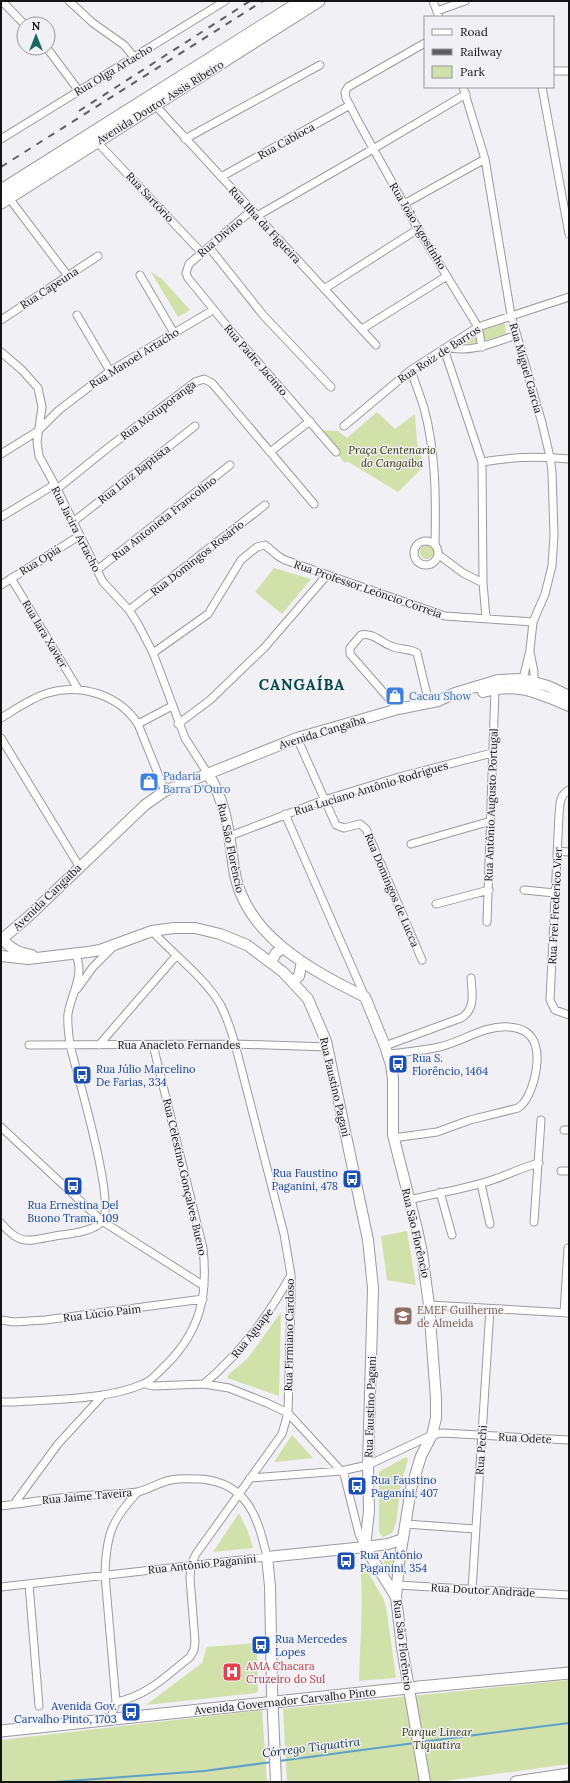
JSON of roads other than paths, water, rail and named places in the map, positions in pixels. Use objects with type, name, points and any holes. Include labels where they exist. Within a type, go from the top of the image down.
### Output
[{"type":"main road","name":"Avenida Doutor Assis Ribeiro","points":[[1,190],[301,1]]},
{"type":"main road","name":"Avenida Doutor Assis Ribeiro","points":[[5,201],[319,1]]},
{"type":"main road","name":"Avenida Governador Carvalho Pinto","points":[[1,1731],[408,1688],[569,1673]]},
{"type":"main road","points":[[516,1782],[569,1774]]},
{"type":"street","points":[[2,1],[16,16]]},
{"type":"street","points":[[69,1],[92,24],[124,46],[135,58]]},
{"type":"street","name":"Rua Olga Artacho","points":[[1,139],[135,58],[225,1]]},
{"type":"street","points":[[433,1],[438,14],[466,1]]},
{"type":"street","points":[[350,106],[345,92],[348,87],[424,44]]},
{"type":"street","points":[[53,56],[79,91]]},
{"type":"street","points":[[186,139],[320,65]]},
{"type":"street","points":[[554,71],[569,71]]},
{"type":"street","points":[[542,88],[569,234]]},
{"type":"street","name":"Rua Divino","points":[[189,264],[254,213],[373,149],[464,90]]},
{"type":"street","name":"Rua Miguel Garcia","points":[[464,90],[485,159],[511,315],[550,457],[554,535],[552,566],[545,594],[533,622],[530,650],[522,684]]},
{"type":"street","name":"Rua Ilha da Figueira","points":[[155,105],[376,345]]},
{"type":"street","name":"Rua João Agostinho","points":[[350,106],[418,229],[478,327],[482,346]]},
{"type":"street","name":"Rua Cabloca","points":[[221,177],[350,106]]},
{"type":"street","name":"Rua Sartório","points":[[97,142],[202,253]]},
{"type":"street","points":[[404,204],[485,159]]},
{"type":"street","points":[[5,201],[68,276]]},
{"type":"street","points":[[324,289],[418,229]]},
{"type":"street","points":[[209,247],[263,315],[331,387]]},
{"type":"street","name":"Rua Capeuna","points":[[1,320],[98,256]]},
{"type":"street","name":"Rua Padre Jacinto","points":[[189,264],[186,273],[188,278],[213,310],[336,452]]},
{"type":"street","points":[[140,275],[174,333]]},
{"type":"street","points":[[362,329],[447,276]]},
{"type":"street","name":"Rua Roiz de Barros","points":[[344,426],[411,370],[478,327],[569,297]]},
{"type":"street","name":"Rua Manoel Artacho","points":[[1,454],[38,430],[60,410],[110,371],[213,310]]},
{"type":"street","points":[[77,315],[110,371]]},
{"type":"street","points":[[486,618],[483,583],[482,462],[446,348],[457,350],[482,346],[517,335]]},
{"type":"street","name":"Rua Jacira Artacho","points":[[1,352],[22,370],[38,388],[42,407],[37,442],[39,456],[103,582],[130,610],[153,653],[178,724],[187,743],[208,774]]},
{"type":"street","points":[[411,370],[424,408],[429,435],[436,493],[435,545],[439,555],[463,573],[483,583]]},
{"type":"street","name":"Rua Motuporanga","points":[[56,487],[200,379],[207,380],[212,383],[314,504]]},
{"type":"street","points":[[270,452],[310,421]]},
{"type":"street","name":"Rua Luiz Baptista","points":[[73,522],[195,426]]},
{"type":"street","points":[[482,462],[550,457],[569,459]]},
{"type":"street","name":"Rua Antonieta Francolino","points":[[97,570],[230,465]]},
{"type":"street","points":[[1,517],[56,487]]},
{"type":"street","name":"Rua Domingos Rosário","points":[[130,610],[265,505]]},
{"type":"street","name":"Rua Opiá","points":[[1,585],[79,536]]},
{"type":"street","points":[[435,545],[428,541],[420,542],[415,549],[414,557],[419,563],[427,566],[435,562],[439,555]]},
{"type":"street","name":"Rua Professor Leôncio Correia","points":[[153,653],[208,614],[235,567],[257,547],[265,545],[278,556],[286,560],[327,576],[445,616],[533,622]]},
{"type":"street","points":[[178,724],[210,700],[265,647],[327,576]]},
{"type":"street","name":"Rua Iara Xavier","points":[[11,578],[78,690]]},
{"type":"street","points":[[398,709],[350,654],[350,648],[361,635],[372,636],[389,646],[412,650],[416,653],[434,702]]},
{"type":"street","name":"Rua Miguel Garcia","points":[[530,650],[533,687]]},
{"type":"street","name":"Avenida Cangaíba","points":[[434,702],[455,693],[498,680],[522,684],[569,696]]},
{"type":"street","name":"Avenida Cangaíba","points":[[2,939],[29,916],[144,806],[165,791],[297,738],[398,709],[434,702],[456,700],[495,689],[522,684]]},
{"type":"street","name":"Avenida Cangaíba","points":[[533,687],[569,706]]},
{"type":"street","name":"Rua Antônio Augusto Portugal","points":[[487,922],[495,689]]},
{"type":"street","points":[[1,718],[35,698],[48,693],[78,690],[92,692],[112,700],[134,717],[165,791]]},
{"type":"street","points":[[138,724],[172,706]]},
{"type":"street","points":[[1,738],[80,866]]},
{"type":"street","name":"Rua Domingos de Lucca","points":[[297,738],[324,800],[338,827],[344,828],[360,824],[366,829],[422,960]]},
{"type":"street","name":"Rua Luciano Antônio Rodrigues","points":[[230,836],[324,800],[399,777],[492,753]]},
{"type":"street","name":"Rua São Florêncio","points":[[208,774],[222,801],[230,836],[234,870],[242,900],[250,912],[283,948],[331,980],[365,997],[386,1050],[393,1078],[393,1138],[422,1254],[429,1305],[436,1398],[436,1418],[432,1435],[421,1456],[415,1473],[403,1539],[396,1597],[408,1688],[425,1782]]},
{"type":"street","name":"Rua Frei Frederico Vier","points":[[569,790],[561,797],[550,1000],[555,1010],[569,1015]]},
{"type":"street","points":[[285,814],[365,997]]},
{"type":"street","points":[[411,844],[491,821]]},
{"type":"street","points":[[558,851],[569,852]]},
{"type":"street","points":[[436,904],[489,890]]},
{"type":"street","points":[[524,890],[555,893]]},
{"type":"street","name":"Rua Faustino Pagani","points":[[1,956],[28,959],[75,954],[115,946],[152,931],[174,928],[195,928],[220,934],[247,946],[271,962],[293,982],[308,999],[318,1018],[328,1046],[368,1240],[372,1270],[373,1288],[368,1465],[369,1511],[365,1547]]},
{"type":"street","name":"Rua Firmiano Cardoso","points":[[116,1702],[129,1700],[150,1689],[190,1657],[194,1650],[195,1641],[190,1578],[191,1565],[196,1554],[239,1492],[282,1434],[288,1413],[291,1274],[284,1234],[235,1044],[229,1023],[220,1003],[202,980],[152,931]]},
{"type":"street","name":"Rua Faustino Pagani","points":[[2,939],[10,947],[19,952],[46,957]]},
{"type":"street","points":[[72,997],[93,967],[115,946]]},
{"type":"street","points":[[271,962],[276,953],[283,948]]},
{"type":"street","points":[[1,1223],[10,1234],[18,1239],[28,1240],[84,1231],[102,1221],[106,1210],[103,1176],[70,1045],[67,1027],[69,1006],[80,973],[79,960],[75,954]]},
{"type":"street","points":[[99,1045],[176,956]]},
{"type":"street","points":[[293,982],[299,976],[302,962]]},
{"type":"street","points":[[386,1050],[461,1018],[467,1014],[471,1008],[472,1000],[471,978]]},
{"type":"street","points":[[386,1050],[440,1047],[490,1028],[500,1026],[518,1028],[525,1031],[531,1037],[538,1051],[532,1084],[524,1104],[518,1108],[470,1120],[437,1132],[393,1138]]},
{"type":"street","name":"Rua Anacleto Fernandes","points":[[29,1045],[235,1044],[328,1046]]},
{"type":"street","name":"Rua Celestino Gonçalves Bueno","points":[[1,1402],[103,1395],[145,1384],[172,1358],[185,1342],[196,1324],[203,1299],[206,1273],[203,1248],[153,1045]]},
{"type":"street","points":[[534,1222],[541,1120]]},
{"type":"street","points":[[1,1127],[102,1221],[204,1286]]},
{"type":"street","points":[[409,1200],[481,1184],[538,1163]]},
{"type":"street","points":[[561,1171],[569,1171]]},
{"type":"street","points":[[481,1184],[490,1224]]},
{"type":"street","points":[[440,1192],[452,1235]]},
{"type":"street","points":[[429,1305],[567,1313],[568,1248]]},
{"type":"street","name":"Rua Aguape","points":[[204,1384],[227,1364],[246,1343],[262,1322],[291,1274]]},
{"type":"street","name":"Rua Lúcio Paim","points":[[1,1320],[14,1322],[45,1320],[203,1299]]},
{"type":"street","name":"Rua Pechi","points":[[472,1590],[490,1309]]},
{"type":"street","points":[[145,1384],[154,1386],[204,1384],[228,1388],[246,1394],[288,1413],[346,1478],[359,1534],[365,1547],[396,1597]]},
{"type":"street","points":[[14,1504],[58,1444],[103,1395]]},
{"type":"street","name":"Rua Odete","points":[[432,1435],[452,1433],[569,1440]]},
{"type":"street","points":[[250,1478],[341,1471],[368,1465],[432,1435]]},
{"type":"street","name":"Rua Jaime Taveira","points":[[1,1506],[77,1496],[138,1492],[156,1484],[173,1479],[191,1478],[208,1480],[225,1485],[239,1492]]},
{"type":"street","points":[[110,1720],[116,1702],[105,1575],[106,1556],[109,1536],[114,1522],[124,1507],[138,1492]]},
{"type":"street","points":[[239,1492],[248,1502],[256,1519],[267,1557],[270,1586],[272,1702],[276,1782]]},
{"type":"street","points":[[406,1524],[475,1529]]},
{"type":"street","name":"Rua Antônio Paganini","points":[[1,1587],[365,1547],[388,1544],[403,1539]]},
{"type":"street","points":[[29,1584],[39,1706]]},
{"type":"street","name":"Rua Doutor Andrade","points":[[397,1585],[569,1595]]},
{"type":"waterway","name":"Córrego Tiquatira","points":[[421,1742],[569,1723]]},
{"type":"waterway","name":"Córrego Tiquatira","points":[[279,1761],[415,1743]]},
{"type":"waterway","name":"Córrego Tiquatira","points":[[55,1782],[204,1771],[272,1762]]},
{"type":"railway","points":[[79,111],[250,1]]},
{"type":"railway","points":[[1,167],[263,1]]},
{"type":"place","name":"Cacau Show","points":[[395,696]]},
{"type":"place","name":"Padaria Barra D'Ouro","points":[[149,782]]},
{"type":"place","name":"Rua S. Florêncio, 1464","points":[[398,1064]]},
{"type":"place","name":"Rua Júlio Marcelino De Farias, 334","points":[[82,1075]]},
{"type":"place","name":"Rua Faustino Paganini, 478","points":[[352,1179]]},
{"type":"place","name":"Rua Ernestina Del Buono Trama, 109","points":[[73,1186]]},
{"type":"place","name":"EMEF Guilherme de Almeida","points":[[403,1316]]},
{"type":"place","name":"Rua Faustino Paganini, 407","points":[[357,1486]]},
{"type":"place","name":"Rua Antônio Paganini, 354","points":[[346,1561]]},
{"type":"place","name":"Rua Mercedes Lopes","points":[[261,1645]]},
{"type":"place","name":"AMA Chacara Cruzeiro do Sul","points":[[232,1672]]},
{"type":"place","name":"Avenida Gov. Carvalho Pinto, 1703","points":[[131,1712]]},
{"type":"district","name":"CANGAÍBA","points":[[302,684]]},
{"type":"park label","name":"Praça Centenario do Cangaiba","points":[[392,456]]},
{"type":"park label","name":"Parque Linear Tiquatira","points":[[437,1738]]}]
